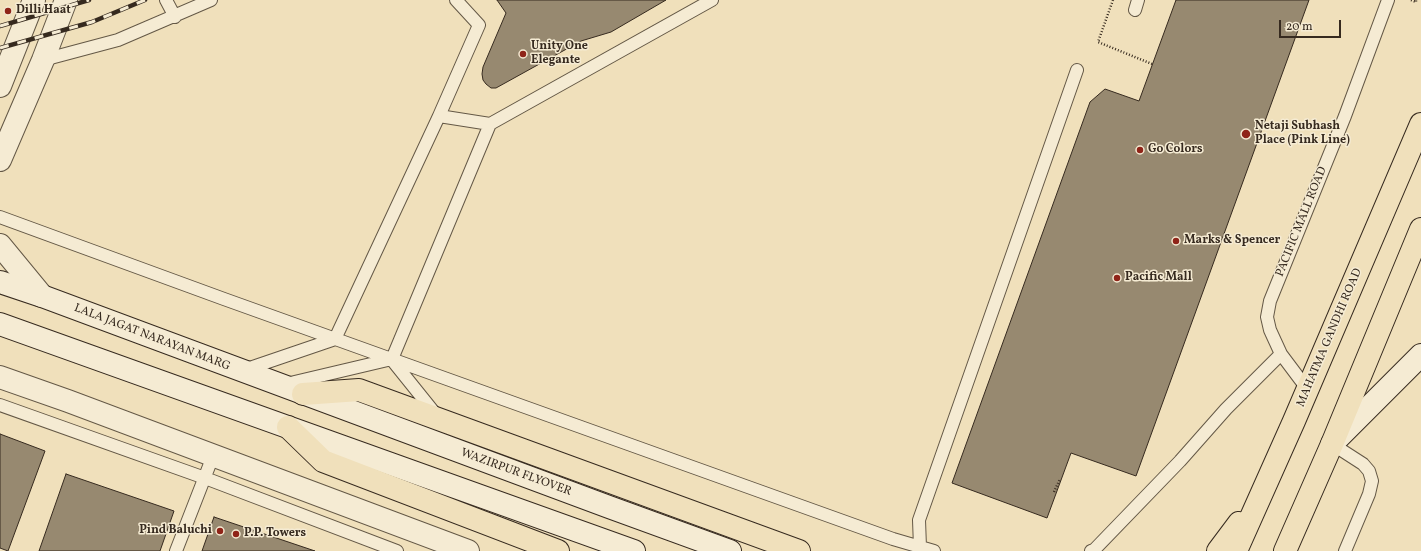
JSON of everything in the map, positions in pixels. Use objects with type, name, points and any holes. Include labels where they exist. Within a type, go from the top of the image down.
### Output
[{"type":"main road","points":[[0,86],[34,0]]},
{"type":"main road","points":[[0,160],[43,60],[66,0]]},
{"type":"main road","name":"MAHATMA GANDHI ROAD","points":[[1236,551],[1308,390],[1421,124]]},
{"type":"main road","points":[[1285,551],[1332,444],[1421,229]]},
{"type":"main road","points":[[0,245],[42,296]]},
{"type":"main road","name":"LALA JAGAT NARAYAN MARG","points":[[0,282],[42,296],[303,394]]},
{"type":"main road","points":[[0,324],[634,551]]},
{"type":"main road","points":[[1332,444],[1421,355]]},
{"type":"main road","points":[[0,377],[68,400],[464,550]]},
{"type":"main road","points":[[303,394],[359,390],[800,551]]},
{"type":"main road","name":"WAZIRPUR FLYOVER","points":[[303,394],[730,551]]},
{"type":"main road","points":[[288,427],[323,461],[558,551]]},
{"type":"main road","points":[[1218,551],[1263,492]]},
{"type":"lane","points":[[166,0],[174,16]]},
{"type":"lane","points":[[43,60],[118,40],[211,0]]},
{"type":"lane","points":[[241,371],[335,339],[439,116],[479,25],[456,0]]},
{"type":"lane","points":[[439,116],[490,124],[712,0]]},
{"type":"lane","name":"PACIFIC MALL ROAD","points":[[1308,390],[1281,354],[1270,330],[1267,318],[1270,301],[1345,116],[1388,0]]},
{"type":"lane","points":[[920,547],[919,520],[1077,70]]},
{"type":"lane","points":[[392,359],[490,124]]},
{"type":"lane","points":[[0,217],[885,536],[934,551]]},
{"type":"lane","points":[[1091,551],[1094,550],[1180,461],[1226,409],[1281,354]]},
{"type":"lane","points":[[280,386],[392,359]]},
{"type":"lane","points":[[392,359],[441,420]]},
{"type":"lane","points":[[0,405],[205,478],[397,551]]},
{"type":"lane","points":[[1332,444],[1363,464],[1369,471],[1372,481],[1369,494],[1345,551]]},
{"type":"lane","points":[[176,551],[213,456]]},
{"type":"path","points":[[1113,0],[1098,42],[1152,64]]},
{"type":"path","points":[[1411,0],[1416,2],[1416,0]]},
{"type":"path","points":[[1054,492],[1060,479]]},
{"type":"building","name":"Unity One Elegante","points":[[497,0],[666,0],[611,32],[581,41],[496,88],[491,88],[483,80],[482,74],[483,67],[506,13]]},
{"type":"building","name":"Pacific Mall","points":[[1176,0],[1309,0],[1136,476],[1071,453],[1047,518],[952,483],[1090,102],[1105,89],[1139,101]]},
{"type":"building","points":[[0,434],[45,451],[8,551],[0,548]]},
{"type":"building","points":[[66,474],[174,511],[160,551],[39,551]]},
{"type":"building","name":"P.P. Towers","points":[[214,517],[315,551],[202,551]]},
{"type":"railway","points":[[0,26],[89,0]]},
{"type":"railway","points":[[0,48],[92,22],[145,0]]},
{"type":"place","name":"Dilli Haat","points":[[8,11]]},
{"type":"place","name":"Unity One Elegante","points":[[523,54]]},
{"type":"place","name":"Netaji Subhash Place (Pink Line)","points":[[1246,134]]},
{"type":"place","name":"Go Colors","points":[[1140,150]]},
{"type":"place","name":"Marks & Spencer","points":[[1176,241]]},
{"type":"place","name":"Pacific Mall","points":[[1117,278]]},
{"type":"place","name":"Pind Baluchi","points":[[220,531]]},
{"type":"place","name":"P.P. Towers","points":[[236,534]]}]
